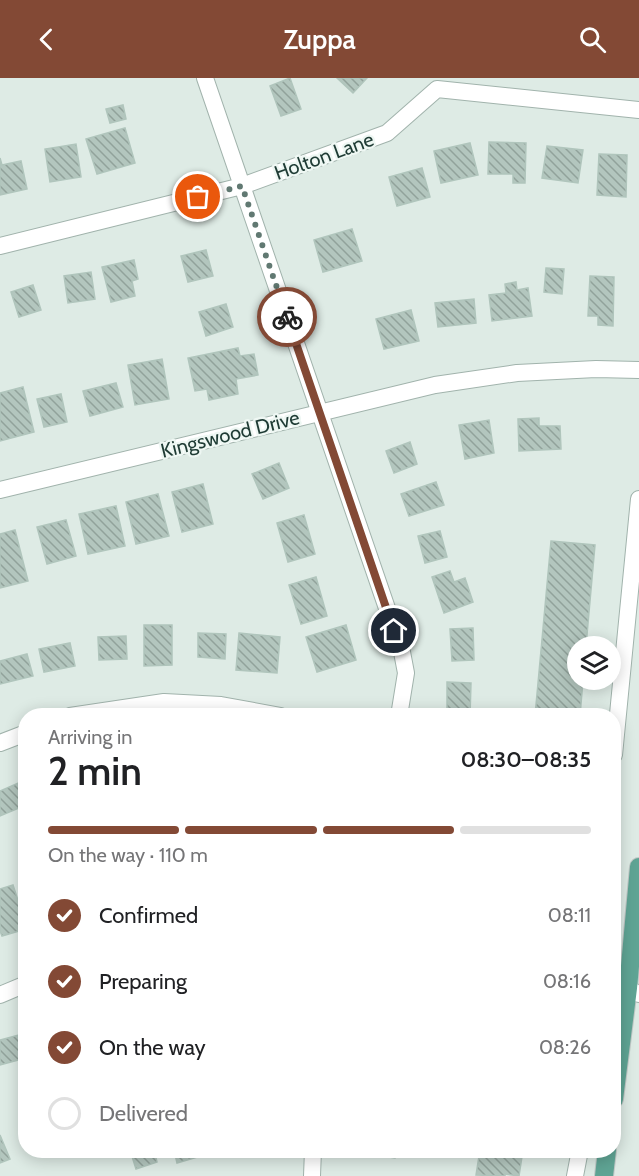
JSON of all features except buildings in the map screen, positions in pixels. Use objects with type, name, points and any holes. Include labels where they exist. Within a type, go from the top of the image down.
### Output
[{"type":"main road","points":[[621,1014],[639,867]]},
{"type":"main road","points":[[604,1176],[606,1158]]},
{"type":"street","points":[[205,78],[402,652],[406,674],[400,708]]},
{"type":"street","name":"Holton Lane","points":[[0,246],[242,186],[387,132],[439,84],[639,110]]},
{"type":"street","name":"Kingswood Drive","points":[[0,490],[435,385],[517,373],[597,369],[639,370]]},
{"type":"street","points":[[619,708],[639,500]]},
{"type":"street","points":[[124,708],[164,702],[237,708]]},
{"type":"street","points":[[0,743],[18,736]]},
{"type":"street","points":[[0,995],[18,987]]},
{"type":"street","points":[[312,1176],[313,1158]]},
{"type":"street","points":[[575,1176],[578,1158]]},
{"type":"way so far","points":[[198,197],[242,186],[287,317]]},
{"type":"route","points":[[287,317],[394,631]]}]
